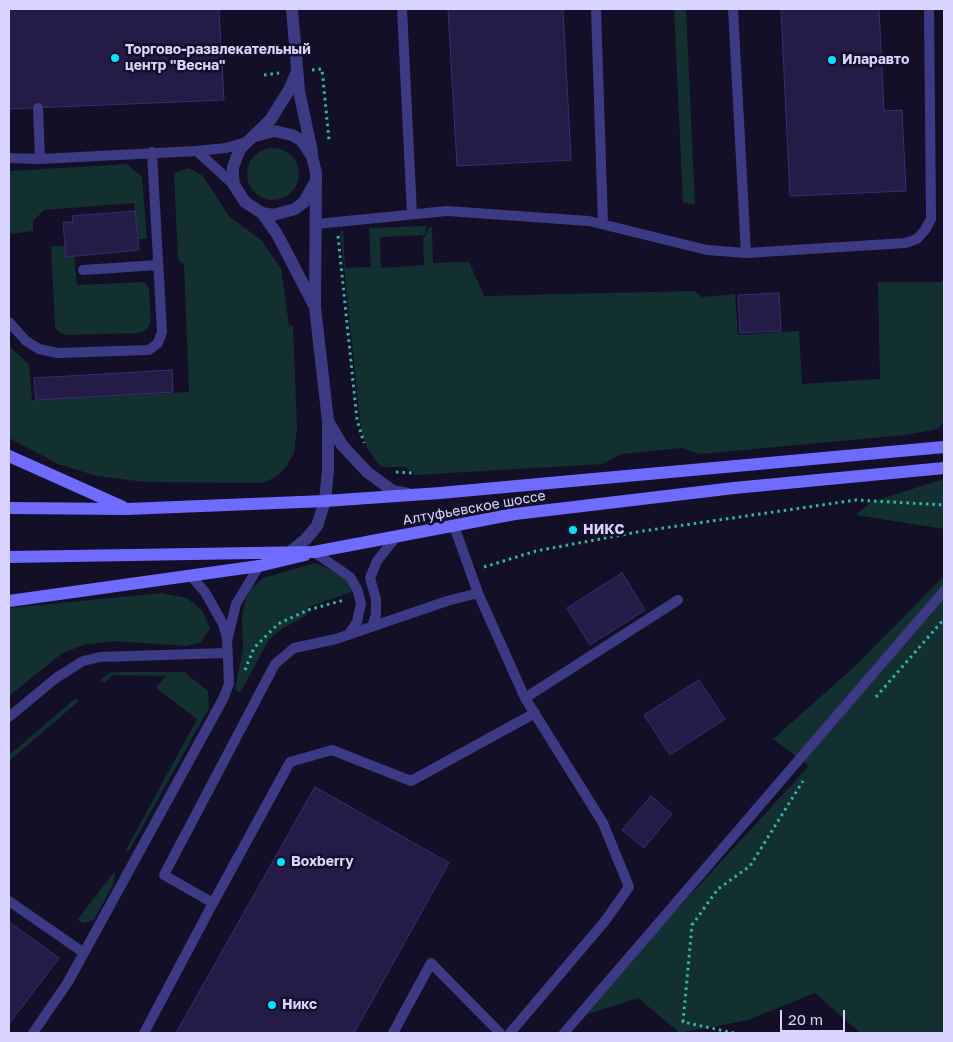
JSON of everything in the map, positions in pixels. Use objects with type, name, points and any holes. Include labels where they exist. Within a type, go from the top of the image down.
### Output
[{"type":"street","points":[[290,552],[318,526],[324,501],[328,421],[315,307],[317,224],[315,164],[297,72],[292,9]]},
{"type":"street","points":[[297,72],[283,101],[271,119],[240,149],[233,167],[234,185],[245,202],[262,213],[287,250],[315,307]]},
{"type":"street","points":[[251,139],[274,131],[292,135],[301,140],[312,156]]},
{"type":"street","points":[[262,213],[284,213],[295,209],[311,193],[315,182]]},
{"type":"street","points":[[328,421],[342,445],[374,478],[393,491],[417,495]]},
{"type":"street","name":"Алтуфьевское шоссе","points":[[9,508],[127,509],[324,501],[417,495],[941,445]]},
{"type":"street","points":[[9,456],[127,509]]},
{"type":"street","name":"Алтуфьевское шоссе","points":[[9,557],[314,552],[454,526],[581,506],[734,488],[944,468]]},
{"type":"street","points":[[9,602],[259,566],[289,561],[314,552]]},
{"type":"lane","points":[[402,9],[412,214]]},
{"type":"lane","points":[[596,9],[603,224]]},
{"type":"lane","points":[[732,9],[746,253]]},
{"type":"lane","points":[[317,224],[336,220],[447,211],[589,220],[707,250],[746,253],[905,243],[916,239],[925,230],[931,219],[928,9]]},
{"type":"lane","points":[[38,108],[40,159]]},
{"type":"lane","points":[[9,158],[40,159],[197,151],[226,148],[251,139]]},
{"type":"lane","points":[[197,151],[234,185]]},
{"type":"lane","points":[[9,322],[26,341],[39,349],[58,353],[150,350],[158,343],[162,332],[152,152]]},
{"type":"lane","points":[[83,270],[158,265]]},
{"type":"lane","points":[[454,526],[478,593],[525,698],[603,823],[629,887],[605,921],[510,1033]]},
{"type":"lane","points":[[372,626],[376,615],[376,599],[370,578],[376,562],[396,537]]},
{"type":"lane","points":[[314,552],[350,577],[359,596],[361,603],[357,622],[348,634]]},
{"type":"lane","points":[[33,1033],[68,982],[224,698],[229,684],[227,638],[236,604],[259,566]]},
{"type":"lane","points":[[190,576],[206,592],[217,610],[227,638]]},
{"type":"lane","points":[[564,1033],[944,590]]},
{"type":"lane","points":[[212,903],[164,875],[276,664],[294,648],[348,634],[478,593]]},
{"type":"lane","points":[[525,698],[678,600]]},
{"type":"lane","points":[[9,717],[56,678],[83,661],[100,657],[227,653]]},
{"type":"lane","points":[[144,1033],[212,903],[290,762],[332,750],[411,781],[535,713]]},
{"type":"lane","points":[[9,900],[84,953]]},
{"type":"lane","points":[[393,1033],[431,963],[500,1033]]},
{"type":"path","points":[[322,69],[329,145]]},
{"type":"path","points":[[336,220],[357,420],[367,449]]},
{"type":"path","points":[[391,472],[413,473]]},
{"type":"path","points":[[470,572],[536,551],[643,531],[856,500],[944,505]]},
{"type":"path","points":[[244,673],[254,648],[278,624],[308,610],[359,596]]},
{"type":"path","points":[[874,700],[944,619]]},
{"type":"path","points":[[734,1033],[683,1022],[692,925],[718,889],[750,866],[810,774]]},
{"type":"green space","points":[[674,9],[686,9],[695,204],[683,203]]},
{"type":"green space","points":[[268,148],[278,148],[292,155],[299,169],[299,179],[292,193],[278,200],[268,200],[258,196],[251,189],[247,179],[247,169],[251,159],[258,152]]},
{"type":"green space","points":[[127,164],[142,177],[147,239],[138,239],[134,203],[44,210],[33,221],[33,231],[9,234],[9,171]]},
{"type":"green space","points":[[189,168],[203,176],[229,216],[261,240],[281,268],[289,325],[293,326],[297,428],[294,453],[286,467],[276,477],[263,483],[145,482],[97,476],[58,464],[9,438],[9,346],[29,364],[32,400],[189,392],[184,264],[178,260],[174,173]]},
{"type":"green space","points":[[427,226],[425,235],[380,237],[381,268],[424,265],[423,238],[425,237],[429,227],[432,227],[433,263],[469,262],[484,296],[694,291],[702,297],[735,294],[738,335],[799,331],[802,384],[880,379],[878,282],[941,282],[944,279],[944,422],[937,429],[906,435],[700,454],[682,448],[621,454],[603,464],[415,475],[405,467],[384,467],[378,464],[367,448],[361,430],[340,230],[343,231],[345,268],[371,267],[369,228]]},
{"type":"green space","points":[[51,246],[65,246],[66,257],[74,256],[77,285],[144,282],[149,288],[151,322],[147,329],[139,333],[67,335],[60,333],[55,327]]},
{"type":"green space","points":[[944,479],[944,529],[856,515],[871,502]]},
{"type":"green space","points":[[316,563],[348,579],[352,592],[308,607],[307,615],[280,630],[268,641],[240,693],[235,689],[243,649],[242,617],[245,601],[252,588],[263,578]]},
{"type":"green space","points":[[944,576],[944,1033],[860,1033],[815,993],[748,1020],[680,1033],[638,998],[578,1017],[809,766],[773,739],[853,668]]},
{"type":"green space","points":[[161,593],[187,598],[202,610],[210,628],[201,642],[187,646],[113,641],[83,645],[61,654],[9,696],[9,608]]},
{"type":"green space","points":[[111,672],[184,672],[208,691],[209,708],[130,849],[125,852],[197,719],[156,688],[166,676],[113,675],[105,682],[100,680]]},
{"type":"green space","points":[[76,698],[79,701],[9,761],[9,755]]},
{"type":"green space","points":[[115,871],[114,883],[94,920],[84,923],[77,920]]},
{"type":"building","name":"Торгово-развлекательный центр \"Весна\"","points":[[9,9],[219,9],[224,100],[9,109]]},
{"type":"building","points":[[448,9],[563,9],[571,160],[457,166]]},
{"type":"building","name":"Иларавто","points":[[781,9],[879,9],[884,111],[902,110],[906,191],[790,196]]},
{"type":"building","points":[[135,211],[139,250],[66,257],[63,222],[73,222],[72,216]]},
{"type":"building","points":[[779,293],[781,331],[740,333],[738,295]]},
{"type":"building","points":[[172,370],[173,392],[36,400],[34,378]]},
{"type":"building","points":[[622,573],[645,610],[590,645],[567,608]]},
{"type":"building","points":[[699,680],[725,719],[670,755],[644,715]]},
{"type":"building","points":[[315,787],[449,863],[354,1033],[176,1033]]},
{"type":"building","points":[[651,796],[672,814],[644,848],[622,830]]},
{"type":"building","points":[[9,922],[59,958],[9,1024]]},
{"type":"place","name":"Торгово-развлекательный центр \"Весна\"","points":[[115,58]]},
{"type":"place","name":"Иларавто","points":[[832,60]]},
{"type":"place","name":"НИКС","points":[[573,530]]},
{"type":"place","name":"Boxberry","points":[[281,862]]},
{"type":"place","name":"Никс","points":[[272,1005]]}]
